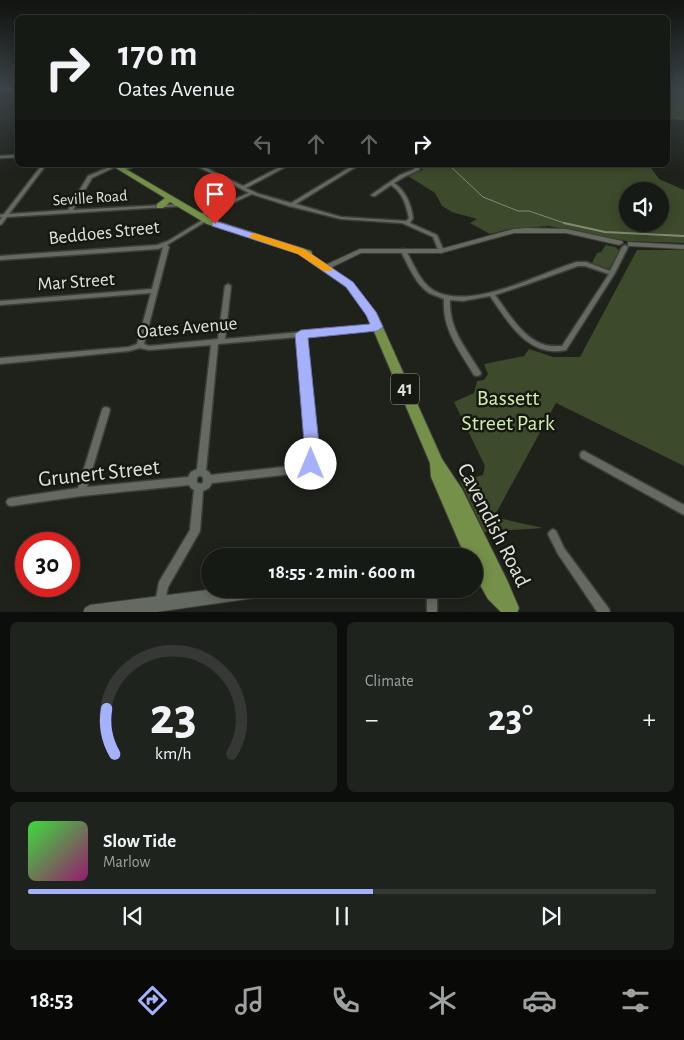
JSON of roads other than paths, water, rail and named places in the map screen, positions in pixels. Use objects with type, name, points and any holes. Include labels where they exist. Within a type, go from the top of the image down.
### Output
[{"type":"main road","name":"Cavendish Road","points":[[118,167],[203,218],[301,252],[327,266],[353,288],[372,314],[437,463],[438,477],[473,548]]},
{"type":"main road","points":[[160,206],[170,198]]},
{"type":"main road","name":"Cavendish Road","points":[[483,569],[494,593],[511,610]]},
{"type":"street","points":[[0,157],[15,156]]},
{"type":"street","points":[[0,222],[2,216],[42,167]]},
{"type":"street","points":[[69,212],[90,176],[110,167]]},
{"type":"street","points":[[122,170],[130,167]]},
{"type":"street","points":[[201,167],[252,193],[341,218],[407,223],[435,236],[441,251]]},
{"type":"street","points":[[291,204],[354,167]]},
{"type":"street","points":[[373,195],[416,167]]},
{"type":"street","points":[[242,188],[281,168]]},
{"type":"street","points":[[391,183],[397,186],[409,204],[411,218],[407,223]]},
{"type":"street","name":"Beddoes Street","points":[[0,258],[164,245],[203,218],[252,193]]},
{"type":"street","name":"Seville Road","points":[[2,216],[181,205]]},
{"type":"street","points":[[327,266],[360,251],[441,251],[509,232],[528,230],[566,232],[625,245],[684,247]]},
{"type":"street","points":[[140,346],[166,246],[164,245]]},
{"type":"street","points":[[491,294],[528,341],[546,349],[564,348],[612,273],[625,245]]},
{"type":"street","points":[[403,250],[422,282],[430,290],[447,299],[470,300],[577,264],[586,264],[612,273]]},
{"type":"street","points":[[201,472],[218,342],[228,286]]},
{"type":"street","name":"Mar Street","points":[[0,303],[155,291]]},
{"type":"street","points":[[447,299],[446,310],[450,328],[476,373]]},
{"type":"street","name":"Oates Avenue","points":[[0,361],[129,349],[140,346],[149,348],[377,327]]},
{"type":"street","points":[[208,479],[301,469],[311,464],[313,454],[301,334]]},
{"type":"street","points":[[82,492],[106,410]]},
{"type":"street","points":[[584,456],[684,510]]},
{"type":"street","points":[[160,603],[163,586],[195,531],[194,475],[201,472],[206,474],[208,479]]},
{"type":"street","points":[[195,484],[205,485],[208,479]]},
{"type":"street","name":"Grunert Street","points":[[11,502],[82,492],[195,484]]},
{"type":"street","points":[[553,534],[561,550],[605,612]]},
{"type":"street","points":[[90,612],[201,598]]},
{"type":"street","points":[[432,598],[432,612]]},
{"type":"waterway","points":[[451,167],[483,197],[518,211],[529,211],[564,223]]},
{"type":"waterway","points":[[564,223],[605,232],[684,236]]},
{"type":"park label","name":"Bassett Street Park","points":[[508,410]]}]
